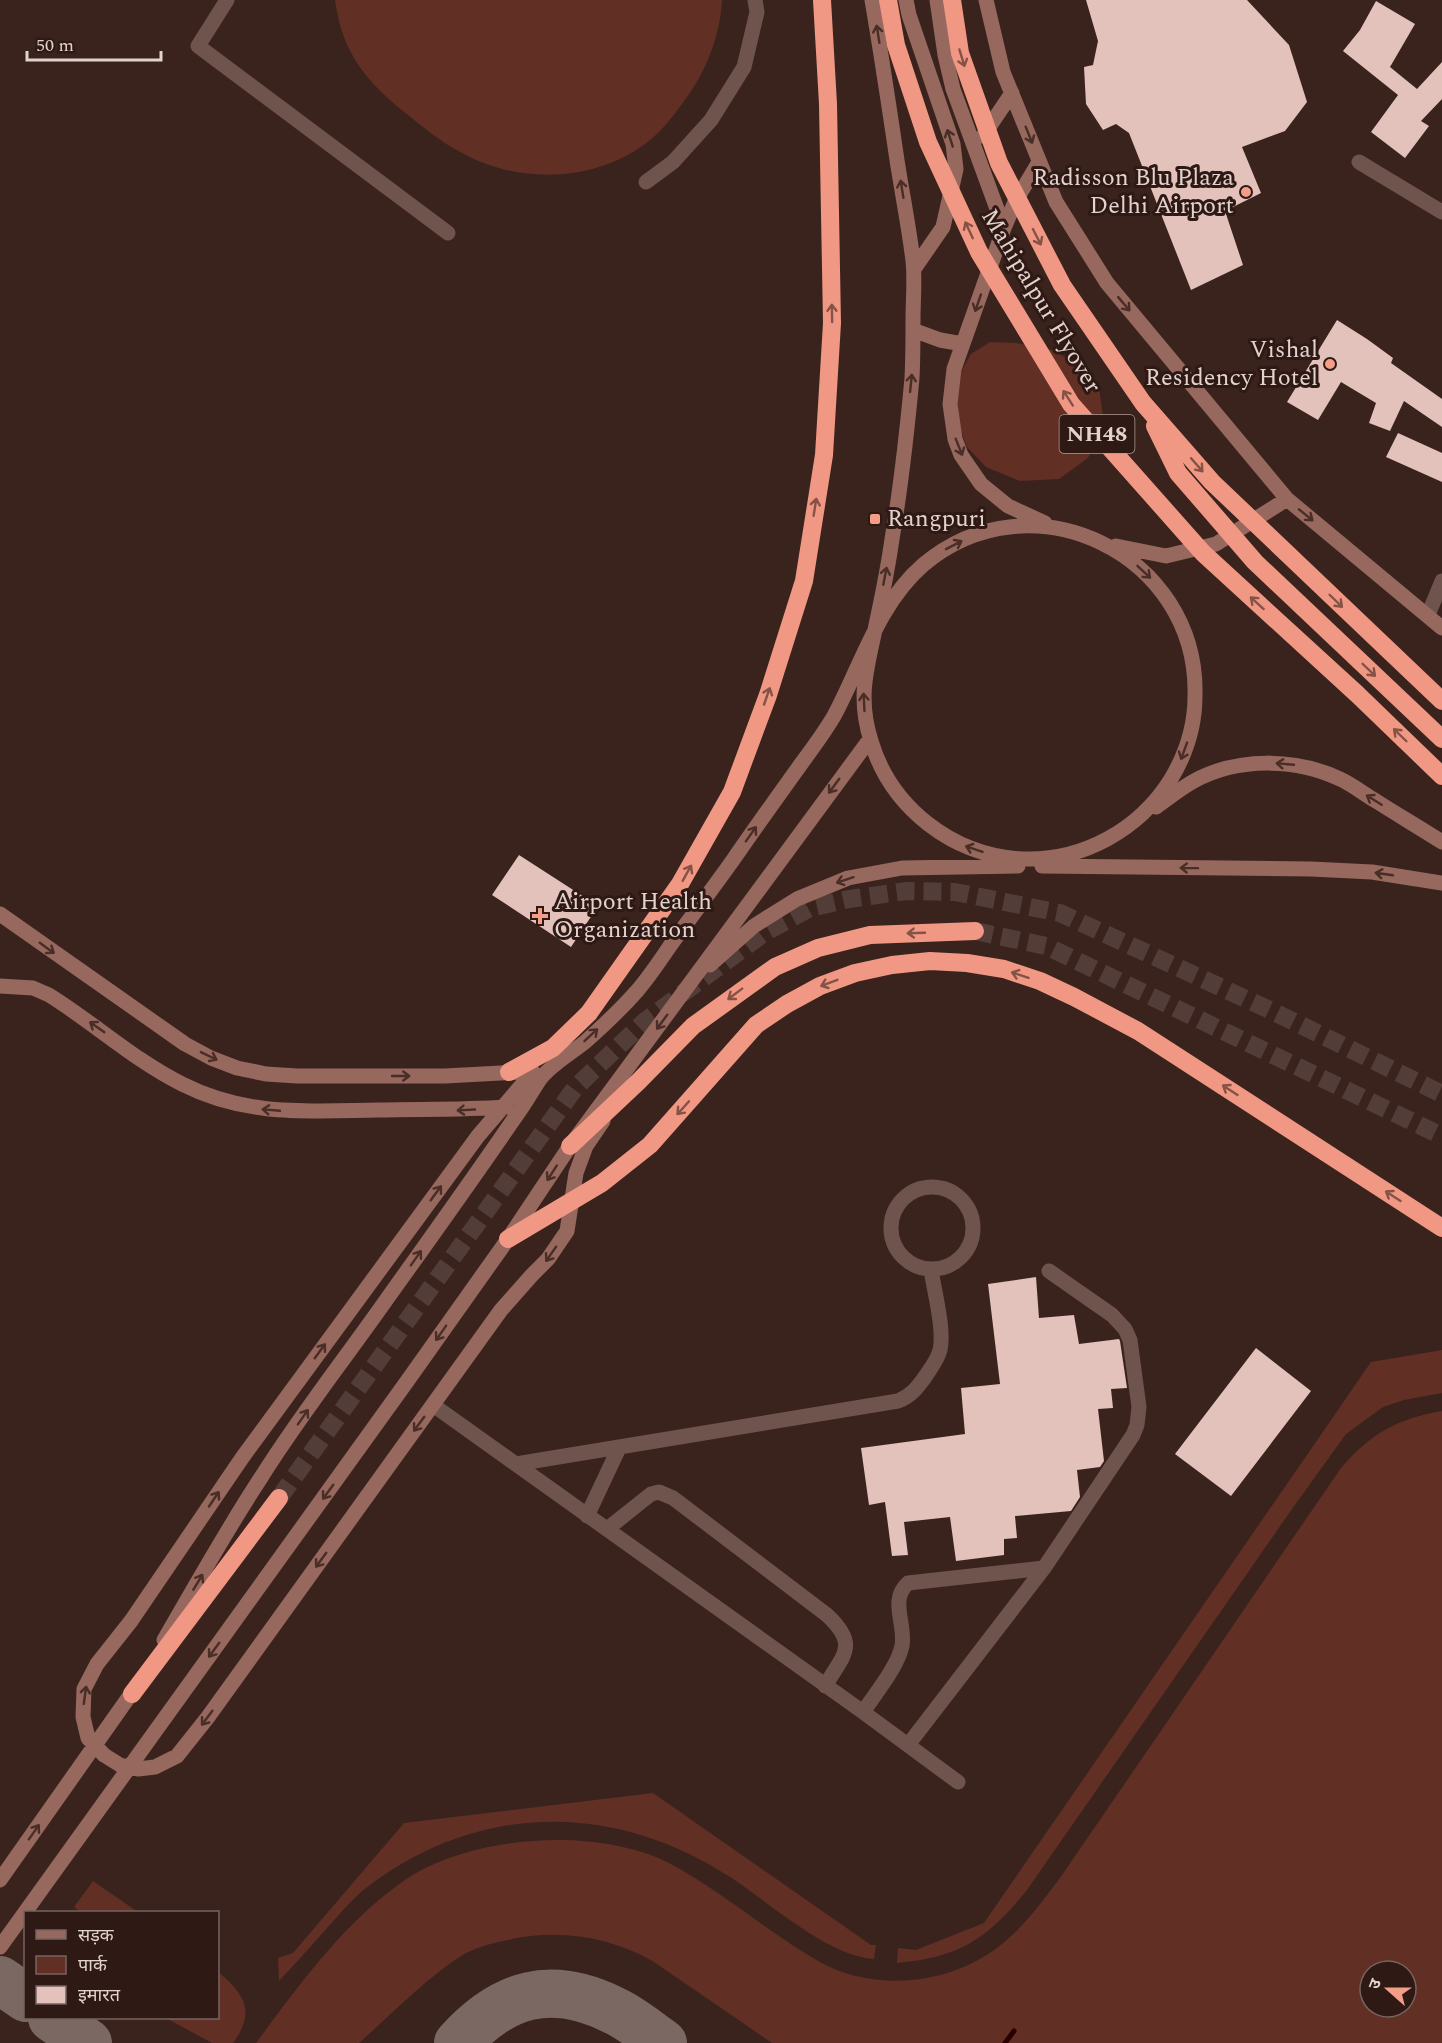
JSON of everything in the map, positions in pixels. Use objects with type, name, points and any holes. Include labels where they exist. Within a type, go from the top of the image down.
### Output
[{"type":"highway","points":[[508,1072],[553,1048],[590,1013],[680,884],[732,792],[768,695],[804,581],[824,455],[832,323],[828,104],[822,0]]},
{"type":"highway","name":"Mahipalpur Flyover","points":[[888,0],[896,45],[928,142],[979,252],[1071,404],[1203,554],[1357,694],[1442,776]]},
{"type":"highway","name":"Mahipalpur Flyover","points":[[952,0],[960,53],[999,163],[1062,285],[1143,403],[1212,482],[1442,700]]},
{"type":"highway","points":[[1143,403],[1178,473],[1255,562],[1442,739]]},
{"type":"highway","points":[[570,1146],[693,1026],[775,967],[818,948],[870,935],[975,931]]},
{"type":"highway","points":[[508,1239],[602,1183],[650,1145],[756,1025],[787,1004],[820,986],[855,973],[892,965],[930,961],[967,963],[1004,969],[1040,981],[1083,1002],[1138,1031],[1442,1228]]},
{"type":"highway","points":[[132,1695],[279,1498]]},
{"type":"main road","points":[[872,0],[914,269],[912,374],[893,537],[868,654],[864,697],[865,718],[870,740],[878,760],[900,797],[931,827],[968,848],[1010,858],[1031,859],[1058,856],[1109,839],[1194,781],[1226,769],[1268,763],[1293,765],[1341,780],[1442,842]]},
{"type":"main road","points":[[906,0],[952,144],[956,169],[944,227],[914,269]]},
{"type":"main road","points":[[937,0],[945,55],[953,89],[1004,228]]},
{"type":"main road","points":[[986,0],[1003,72],[1056,202],[1107,283],[1287,499],[1442,628]]},
{"type":"main road","points":[[974,149],[1012,93]]},
{"type":"main road","points":[[1039,162],[1015,202],[1004,228],[954,369],[950,404],[955,439],[976,477],[994,496],[1008,506],[1056,528]]},
{"type":"main road","points":[[913,330],[939,340],[963,344]]},
{"type":"main road","points":[[1107,544],[1166,556],[1216,544],[1287,499]]},
{"type":"main road","points":[[613,1106],[586,1146],[576,1173],[567,1231],[548,1259],[501,1311],[208,1717],[177,1756],[155,1767],[138,1769],[120,1765],[104,1755],[88,1738],[83,1717],[84,1689],[97,1664],[131,1621],[242,1458],[501,1107],[539,1072],[587,1040],[638,990],[831,722],[887,608],[903,584],[924,564],[947,548],[973,536],[1000,528],[1028,525],[1083,534],[1107,544],[1131,560],[1152,579],[1182,624],[1191,651],[1195,678],[1195,705],[1191,733],[1182,759],[1169,783],[1132,824]]},
{"type":"main road","points":[[26,1911],[508,1239],[570,1146],[870,740]]},
{"type":"main road","points":[[687,986],[754,926],[797,899],[848,878],[902,868],[1031,866],[1311,869],[1372,872],[1442,883]]},
{"type":"main road","points":[[3,918],[185,1044],[211,1058],[237,1068],[266,1074],[297,1076],[445,1076],[539,1072]]},
{"type":"main road","points":[[0,986],[33,988],[49,994],[163,1073],[191,1088],[237,1104],[267,1110],[302,1112],[459,1110],[524,1106]]},
{"type":"main road","points":[[0,1880],[132,1695],[264,1472],[524,1106],[539,1072]]},
{"type":"main road","points":[[0,1947],[24,1914]]},
{"type":"street","points":[[227,0],[198,46],[448,233]]},
{"type":"street","points":[[646,182],[673,162],[711,120],[744,68],[757,12],[756,0]]},
{"type":"street","points":[[1359,162],[1442,212]]},
{"type":"street","points":[[1428,615],[1442,581]]},
{"type":"street","points":[[931,1186],[947,1189],[961,1198],[970,1211],[974,1227],[971,1243],[963,1257],[949,1266],[931,1270],[917,1268],[904,1259],[894,1246],[890,1230],[893,1214],[901,1200],[915,1190],[931,1186]]},
{"type":"street","points":[[516,1464],[886,1403],[907,1397],[916,1389],[936,1362],[940,1351],[942,1338],[931,1270]]},
{"type":"street","points":[[908,1745],[1044,1568],[1133,1435],[1138,1417],[1128,1334],[1112,1315],[1049,1271]]},
{"type":"street","points":[[433,1405],[958,1782]]},
{"type":"street","points":[[587,1516],[619,1448]]},
{"type":"street","points":[[607,1529],[651,1494],[659,1492],[673,1498],[840,1627],[845,1636],[845,1653],[825,1686]]},
{"type":"street","points":[[863,1712],[899,1656],[902,1634],[898,1601],[902,1588],[908,1583],[1044,1568]]},
{"type":"green space","points":[[335,0],[722,0],[715,42],[698,80],[674,115],[645,144],[625,157],[603,166],[580,172],[532,174],[485,164],[457,150],[421,126],[393,103],[369,79],[350,51],[338,19]]},
{"type":"green space","points":[[990,342],[1016,343],[1052,350],[1081,366],[1099,387],[1104,424],[1088,458],[1059,479],[1020,481],[986,467],[967,447],[958,424],[954,400],[959,375],[971,354]]},
{"type":"green space","points":[[1442,1350],[1442,1393],[1404,1400],[1383,1407],[1346,1434],[1013,1907],[971,1943],[939,1956],[897,1963],[898,1948],[916,1950],[984,1923],[1371,1362]]},
{"type":"green space","points":[[1442,1411],[1442,2043],[772,2043],[654,1962],[637,1953],[585,1937],[549,1935],[500,1941],[464,1954],[423,1985],[359,2043],[256,2043],[306,1977],[342,1935],[383,1897],[405,1880],[433,1865],[464,1853],[499,1845],[571,1840],[639,1851],[669,1863],[688,1874],[818,1961],[841,1972],[866,1978],[892,1981],[943,1974],[990,1953],[1010,1937],[1030,1916],[1060,1878],[1341,1468],[1374,1437],[1411,1418]]},
{"type":"green space","points":[[653,1793],[871,1945],[876,1945],[874,1959],[856,1956],[818,1939],[730,1877],[686,1852],[640,1835],[593,1824],[546,1822],[499,1827],[453,1839],[409,1860],[356,1897],[279,1981],[278,1958],[293,1953],[404,1823]]},
{"type":"green space","points":[[93,1881],[137,1911],[80,1911],[74,1907]]},
{"type":"green space","points":[[219,1973],[241,1996],[245,2013],[240,2032],[233,2043],[212,2043],[168,2019],[219,2019]]},
{"type":"building","points":[[1086,0],[1247,0],[1289,45],[1307,102],[1285,131],[1242,147],[1261,193],[1225,211],[1243,265],[1191,290],[1129,133],[1116,124],[1103,130],[1086,104],[1084,67],[1093,65],[1098,41]]},
{"type":"building","points":[[1376,1],[1415,24],[1390,67],[1417,89],[1442,62],[1442,99],[1421,121],[1429,126],[1405,158],[1371,132],[1398,95],[1343,51],[1360,30]]},
{"type":"building","points":[[1337,320],[1393,358],[1391,363],[1442,399],[1442,427],[1404,401],[1390,431],[1369,423],[1376,403],[1341,382],[1318,420],[1287,402]]},
{"type":"building","points":[[1398,433],[1442,453],[1442,482],[1386,457]]},
{"type":"building","points":[[519,855],[598,906],[571,947],[492,895]]},
{"type":"building","points":[[1036,1277],[1039,1318],[1074,1315],[1079,1344],[1119,1339],[1120,1341],[1127,1388],[1111,1389],[1113,1408],[1098,1409],[1104,1461],[1100,1467],[1077,1470],[1080,1497],[1071,1511],[1015,1516],[1017,1538],[1004,1539],[1004,1555],[956,1561],[950,1517],[904,1522],[908,1555],[892,1556],[885,1502],[869,1505],[861,1448],[965,1434],[961,1388],[1000,1384],[988,1284]]},
{"type":"building","points":[[1256,1348],[1311,1391],[1231,1496],[1175,1454]]},
{"type":"waterway","points":[[1005,2043],[1014,2031]]},
{"type":"taxiway","points":[[0,1980],[24,1997]]},
{"type":"taxiway","points":[[458,2043],[492,2012],[510,2002],[529,1996],[549,1994],[569,1995],[590,2000],[633,2021],[663,2043]]},
{"type":"taxiway","points":[[53,2019],[88,2043]]},
{"type":"tunnel","points":[[279,1498],[575,1088],[644,1022],[764,933],[810,908],[849,899],[907,891],[955,892],[1060,913],[1272,1011],[1442,1094]]},
{"type":"tunnel","points":[[975,931],[1046,946],[1442,1136]]},
{"type":"place","name":"Radisson Blu Plaza Delhi Airport","points":[[1246,192]]},
{"type":"place","name":"Vishal Residency Hotel","points":[[1330,364]]},
{"type":"place","name":"Rangpuri","points":[[875,519]]},
{"type":"place","name":"Airport Health Organization","points":[[540,916]]}]
